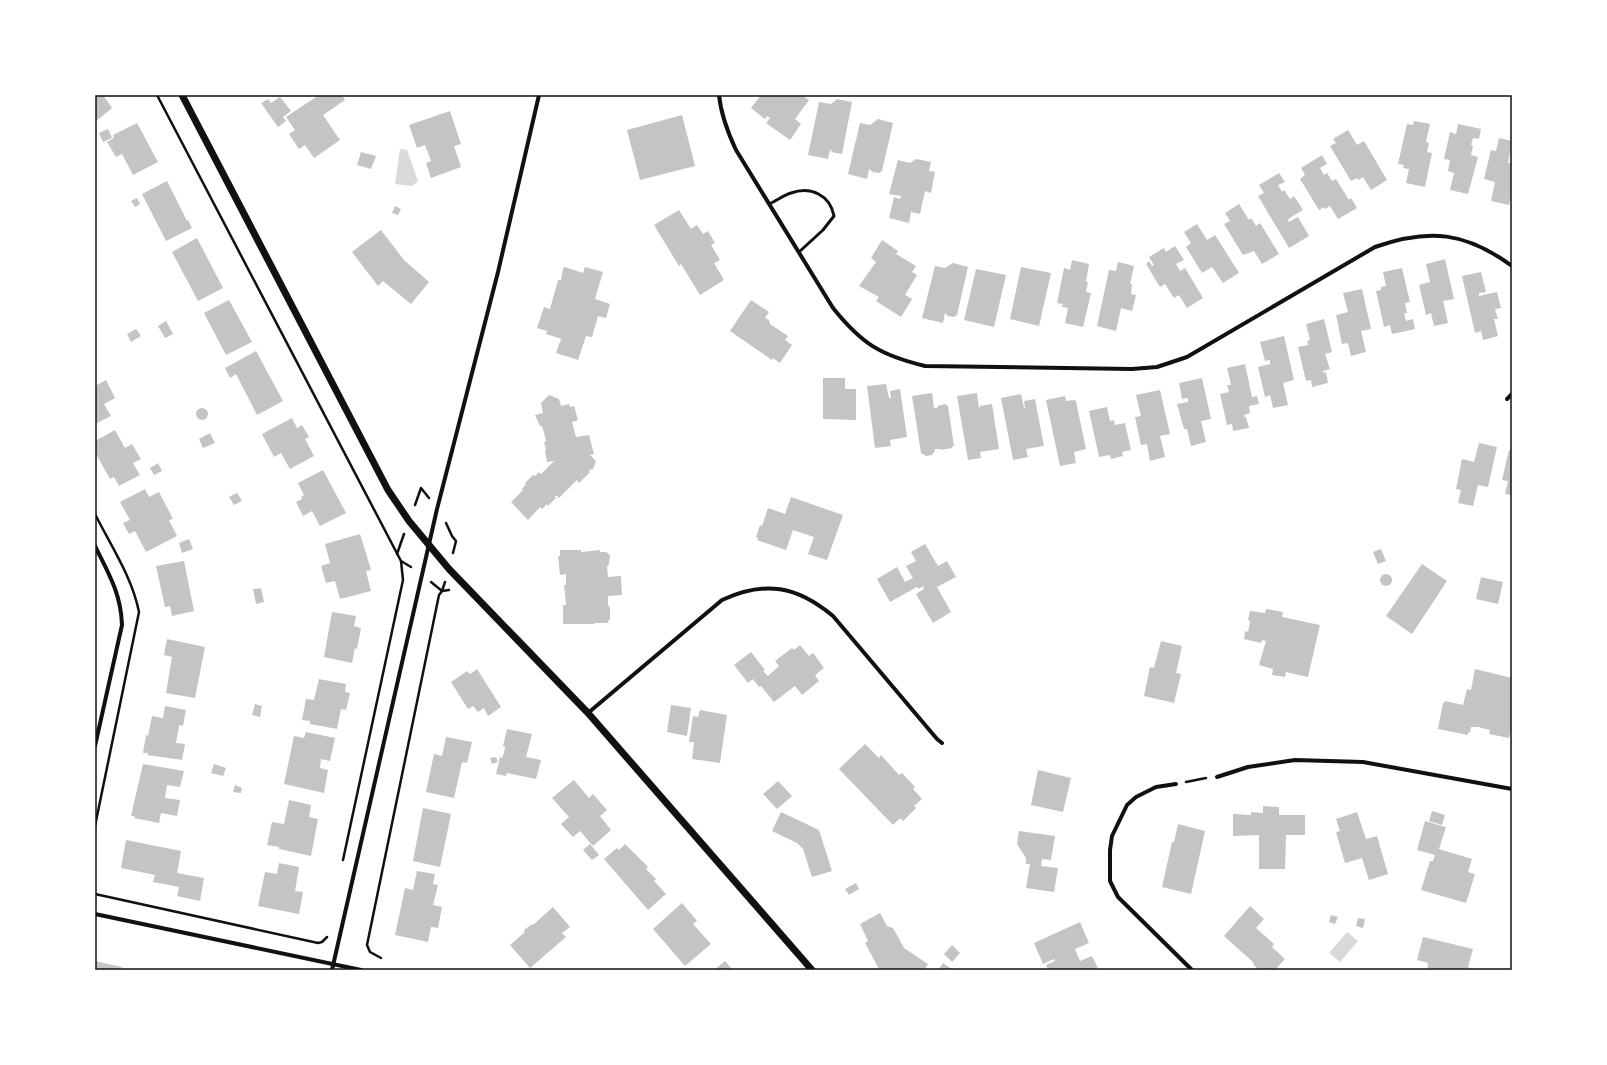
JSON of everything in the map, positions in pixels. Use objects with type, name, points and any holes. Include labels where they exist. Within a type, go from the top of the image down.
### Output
[{"type":"street","points":[[182,95],[388,490],[429,546],[449,569],[588,713],[812,970]]},
{"type":"street","points":[[332,970],[437,509],[498,272],[539,95]]},
{"type":"street","points":[[719,95],[721,109],[729,136],[736,150],[833,308],[849,327],[879,351],[900,360],[925,366],[1132,369],[1157,367],[1187,357],[1375,247],[1391,241],[1415,236],[1438,235],[1461,239],[1482,246],[1512,266]]},
{"type":"street","points":[[1506,399],[1512,394]]},
{"type":"street","points":[[95,546],[114,583],[122,612],[122,625],[95,746]]},
{"type":"street","points":[[588,713],[722,600],[748,590],[763,588],[787,590],[808,597],[833,616],[942,743]]},
{"type":"street","points":[[1217,777],[1248,767],[1295,760],[1363,762],[1512,789]]},
{"type":"street","points":[[1176,784],[1156,787],[1136,798],[1127,805],[1112,836],[1109,863],[1110,881],[1118,897],[1192,970]]},
{"type":"street","points":[[95,914],[361,970]]},
{"type":"lane","points":[[769,204],[792,193],[811,191],[823,196],[832,207],[834,216],[823,230],[799,252]]},
{"type":"path","points":[[158,95],[401,561],[403,580],[342,866]]},
{"type":"path","points":[[381,958],[370,952],[367,945],[439,595],[442,591],[449,590]]},
{"type":"path","points":[[1176,784],[1217,777]]},
{"type":"path","points":[[95,894],[318,943],[322,942],[327,936]]},
{"type":"shaded area","points":[[400,149],[407,150],[418,181],[412,186],[395,184]]},
{"type":"shaded area","points":[[1347,932],[1358,941],[1340,962],[1329,953]]},
{"type":"building","points":[[95,95],[103,95],[112,108],[95,122]]},
{"type":"building","points":[[319,95],[342,95],[345,100],[323,115],[340,140],[314,158],[305,145],[299,149],[289,134],[295,130],[286,117]]},
{"type":"building","points":[[761,95],[804,95],[803,96],[809,100],[795,119],[801,124],[790,140],[766,123],[770,118],[767,116],[765,119],[751,108]]},
{"type":"building","points":[[280,97],[291,111],[283,117],[286,121],[278,127],[261,103],[268,99],[271,103]]},
{"type":"building","points":[[837,99],[852,102],[842,154],[831,152],[832,150],[830,150],[828,159],[808,155],[819,102],[831,104]]},
{"type":"building","points":[[450,111],[461,144],[454,146],[461,167],[431,178],[426,163],[431,161],[425,145],[417,148],[409,125]]},
{"type":"building","points":[[682,115],[695,166],[640,180],[627,130]]},
{"type":"building","points":[[878,119],[893,123],[882,171],[879,173],[873,172],[869,169],[867,179],[848,174],[860,123],[870,125]]},
{"type":"building","points":[[1414,121],[1430,124],[1426,142],[1429,143],[1427,152],[1432,153],[1425,187],[1406,183],[1409,169],[1403,168],[1404,165],[1398,164],[1407,124],[1413,125]]},
{"type":"building","points":[[137,123],[158,162],[133,175],[122,154],[116,157],[107,142],[114,138],[113,135]]},
{"type":"building","points":[[1458,124],[1481,129],[1479,139],[1473,138],[1471,145],[1473,146],[1471,155],[1478,157],[1468,194],[1450,190],[1454,173],[1448,171],[1450,160],[1444,159],[1450,132],[1456,134]]},
{"type":"building","points":[[108,129],[112,138],[103,142],[99,133]]},
{"type":"building","points":[[1348,130],[1357,145],[1364,141],[1387,180],[1371,190],[1363,177],[1358,180],[1357,178],[1351,181],[1330,146],[1336,143],[1333,139]]},
{"type":"building","points":[[1499,138],[1512,141],[1508,163],[1512,163],[1512,190],[1509,205],[1491,201],[1495,182],[1484,179],[1491,150],[1496,151]]},
{"type":"building","points":[[361,152],[376,156],[371,169],[357,165]]},
{"type":"building","points":[[1322,155],[1327,164],[1320,168],[1324,175],[1327,173],[1332,181],[1336,179],[1349,200],[1351,198],[1357,208],[1338,219],[1330,206],[1319,210],[1300,179],[1305,175],[1301,168]]},
{"type":"building","points":[[916,159],[931,162],[929,171],[935,172],[931,193],[925,191],[920,214],[911,212],[909,223],[889,218],[894,197],[900,199],[901,196],[889,194],[898,160],[910,163]]},
{"type":"building","points":[[1279,173],[1285,182],[1278,185],[1282,192],[1284,190],[1290,199],[1294,196],[1303,210],[1288,219],[1289,222],[1298,217],[1309,236],[1289,248],[1258,196],[1264,193],[1259,185]]},
{"type":"building","points":[[167,181],[192,228],[166,241],[142,194]]},
{"type":"building","points":[[137,198],[140,204],[135,207],[131,201]]},
{"type":"building","points":[[1239,204],[1249,220],[1251,218],[1256,226],[1260,223],[1279,254],[1262,264],[1254,251],[1243,255],[1224,224],[1230,221],[1225,213]]},
{"type":"building","points":[[395,206],[401,209],[398,215],[392,213]]},
{"type":"building","points":[[679,210],[691,229],[697,225],[703,234],[708,231],[715,243],[711,245],[720,260],[714,263],[724,280],[700,295],[681,264],[679,266],[654,225]]},
{"type":"building","points":[[1197,224],[1207,240],[1215,235],[1239,273],[1223,283],[1212,267],[1202,273],[1186,247],[1191,243],[1184,232]]},
{"type":"building","points":[[381,230],[404,260],[429,282],[411,304],[383,281],[378,286],[352,252]]},
{"type":"building","points":[[197,238],[223,288],[198,301],[172,252]]},
{"type":"building","points":[[882,240],[898,251],[896,254],[916,266],[912,272],[917,275],[905,295],[912,299],[901,317],[876,301],[879,297],[859,286],[876,262],[871,258]]},
{"type":"building","points":[[1175,246],[1184,260],[1176,264],[1180,271],[1185,268],[1203,298],[1187,308],[1179,295],[1174,298],[1165,284],[1160,287],[1146,264],[1149,261],[1152,266],[1154,265],[1149,257],[1164,248],[1166,252]]},
{"type":"building","points":[[1445,259],[1454,299],[1443,301],[1448,323],[1434,326],[1431,313],[1426,315],[1419,285],[1430,282],[1426,264]]},
{"type":"building","points":[[1072,260],[1089,264],[1086,292],[1091,293],[1083,327],[1065,323],[1068,308],[1062,307],[1063,304],[1057,303],[1064,268],[1070,270]]},
{"type":"building","points":[[1118,262],[1134,266],[1130,284],[1132,284],[1131,294],[1136,295],[1132,311],[1121,308],[1116,331],[1097,326],[1109,270],[1116,271]]},
{"type":"building","points":[[953,263],[968,267],[957,315],[954,317],[948,316],[945,313],[943,323],[922,318],[935,266],[945,268]]},
{"type":"building","points":[[565,267],[583,273],[585,267],[603,272],[595,299],[610,304],[606,318],[598,316],[592,337],[586,336],[578,360],[556,353],[562,339],[546,334],[547,331],[537,328],[544,307],[550,309],[558,280],[561,280],[563,268]]},
{"type":"building","points":[[1021,267],[1051,273],[1039,326],[1010,319]]},
{"type":"building","points":[[1402,268],[1410,302],[1405,303],[1407,313],[1404,313],[1406,321],[1413,319],[1415,329],[1392,334],[1390,325],[1384,327],[1376,291],[1381,290],[1381,287],[1386,286],[1383,272]]},
{"type":"building","points":[[976,269],[1006,275],[994,327],[964,320]]},
{"type":"building","points":[[1481,272],[1486,292],[1479,293],[1479,296],[1497,292],[1501,308],[1495,309],[1498,319],[1494,319],[1498,336],[1483,340],[1481,331],[1475,333],[1462,276]]},
{"type":"building","points":[[1362,289],[1371,329],[1361,331],[1366,352],[1351,356],[1348,343],[1342,344],[1336,315],[1348,312],[1343,293]]},
{"type":"building","points":[[229,300],[252,342],[226,355],[204,313]]},
{"type":"building","points":[[751,300],[769,312],[765,318],[769,320],[770,324],[788,336],[785,340],[792,345],[780,363],[773,358],[772,360],[730,331]]},
{"type":"building","points":[[1324,319],[1332,352],[1325,354],[1330,369],[1323,371],[1324,373],[1326,372],[1328,383],[1312,387],[1311,380],[1306,381],[1298,347],[1308,345],[1307,341],[1310,340],[1306,324]]},
{"type":"building","points":[[166,321],[173,334],[165,338],[158,326]]},
{"type":"building","points":[[136,329],[141,336],[131,342],[127,334]]},
{"type":"building","points":[[1284,336],[1294,380],[1283,383],[1288,405],[1273,408],[1270,395],[1265,397],[1258,367],[1270,364],[1270,360],[1265,361],[1260,342]]},
{"type":"building","points":[[256,351],[283,401],[257,415],[236,374],[230,378],[225,368]]},
{"type":"building","points":[[1245,364],[1252,397],[1257,396],[1259,404],[1249,406],[1250,413],[1244,415],[1249,428],[1233,431],[1232,424],[1227,425],[1220,394],[1229,392],[1227,385],[1231,385],[1227,368]]},
{"type":"building","points":[[823,378],[845,378],[845,389],[856,389],[856,420],[823,419]]},
{"type":"building","points":[[1202,378],[1211,419],[1201,421],[1206,442],[1191,446],[1187,429],[1184,429],[1177,404],[1188,402],[1188,398],[1182,399],[1179,383]]},
{"type":"building","points":[[106,380],[115,398],[104,404],[111,416],[95,424],[95,386]]},
{"type":"building","points":[[886,384],[889,398],[891,398],[890,391],[900,389],[907,437],[890,440],[891,446],[875,448],[867,386]]},
{"type":"building","points":[[1160,390],[1170,434],[1160,436],[1165,457],[1150,461],[1147,444],[1141,445],[1135,417],[1141,416],[1136,395]]},
{"type":"building","points":[[932,393],[934,408],[945,404],[948,406],[954,446],[951,447],[952,448],[940,450],[935,449],[932,455],[926,456],[921,453],[912,396]]},
{"type":"building","points":[[977,393],[979,409],[980,406],[992,404],[999,449],[980,452],[981,458],[968,460],[957,396]]},
{"type":"building","points":[[1021,394],[1024,408],[1024,401],[1035,399],[1044,446],[1026,449],[1028,457],[1013,460],[1001,398]]},
{"type":"building","points":[[549,395],[559,399],[561,406],[569,404],[570,407],[574,406],[578,420],[572,422],[576,437],[589,435],[594,454],[590,455],[596,461],[593,469],[589,470],[590,472],[579,483],[577,480],[559,498],[556,495],[556,498],[548,506],[547,504],[542,509],[540,507],[528,520],[511,502],[523,490],[522,489],[526,484],[525,483],[533,475],[535,476],[539,472],[541,474],[554,461],[547,462],[544,442],[546,442],[545,436],[542,426],[540,426],[535,415],[543,413],[541,403]]},
{"type":"building","points":[[1065,396],[1066,401],[1076,401],[1086,449],[1074,452],[1076,463],[1060,466],[1046,400]]},
{"type":"building","points":[[1107,407],[1110,421],[1114,420],[1115,425],[1125,423],[1131,450],[1122,452],[1123,456],[1111,459],[1110,455],[1099,457],[1089,411]]},
{"type":"building","points":[[200,408],[204,408],[208,414],[204,420],[200,420],[196,416],[196,412]]},
{"type":"building","points":[[292,418],[297,428],[302,425],[309,437],[305,439],[314,456],[290,469],[281,453],[274,457],[262,434]]},
{"type":"building","points":[[115,430],[125,448],[132,444],[141,459],[133,463],[140,475],[119,486],[114,477],[110,479],[95,452],[95,441]]},
{"type":"building","points":[[210,433],[215,443],[203,448],[199,439]]},
{"type":"building","points":[[1479,443],[1497,447],[1488,487],[1478,485],[1473,506],[1458,503],[1461,490],[1456,489],[1462,459],[1474,462]]},
{"type":"building","points":[[1509,450],[1512,450],[1512,495],[1505,494],[1508,481],[1502,480]]},
{"type":"building","points":[[158,463],[162,471],[154,475],[150,468]]},
{"type":"building","points":[[323,470],[346,513],[320,526],[312,511],[303,516],[296,502],[302,499],[301,497],[304,495],[298,483]]},
{"type":"building","points":[[145,489],[149,497],[159,492],[173,519],[169,520],[177,536],[146,552],[135,531],[129,534],[123,523],[130,520],[120,502]]},
{"type":"building","points":[[237,493],[242,501],[234,505],[229,497]]},
{"type":"building","points":[[791,497],[843,515],[827,560],[808,554],[814,537],[793,530],[786,550],[757,540],[758,538],[756,537],[760,525],[762,526],[768,508],[785,514]]},
{"type":"building","points":[[360,534],[371,570],[366,571],[371,591],[340,599],[335,581],[326,583],[321,566],[330,563],[325,544]]},
{"type":"building","points":[[189,539],[193,549],[182,553],[179,543]]},
{"type":"building","points":[[925,544],[938,566],[947,561],[956,577],[937,587],[951,612],[933,623],[916,594],[924,589],[923,586],[919,589],[917,587],[890,602],[877,579],[897,567],[905,582],[913,578],[906,566],[916,561],[911,552]]},
{"type":"building","points":[[1381,549],[1386,561],[1378,564],[1373,552]]},
{"type":"building","points":[[560,550],[581,550],[581,552],[600,550],[600,552],[606,552],[610,555],[609,564],[607,567],[608,577],[621,576],[622,595],[608,596],[610,619],[607,623],[563,624],[563,605],[566,605],[564,585],[566,585],[566,574],[560,575],[558,556],[560,556]]},
{"type":"building","points":[[184,561],[194,611],[172,616],[170,606],[165,607],[156,566]]},
{"type":"building","points":[[1422,564],[1447,581],[1412,634],[1386,616]]},
{"type":"building","points":[[1384,574],[1388,574],[1392,580],[1388,586],[1384,586],[1380,582],[1380,578]]},
{"type":"building","points":[[1481,577],[1503,582],[1498,604],[1476,599]]},
{"type":"building","points":[[261,588],[264,602],[256,604],[253,589]]},
{"type":"building","points":[[1266,609],[1283,612],[1282,617],[1320,625],[1308,677],[1286,672],[1285,677],[1272,675],[1273,669],[1259,665],[1266,641],[1262,640],[1261,643],[1244,639],[1245,631],[1248,632],[1250,611],[1265,613]]},
{"type":"building","points":[[332,612],[356,616],[354,626],[361,628],[357,649],[355,648],[352,663],[324,657]]},
{"type":"building","points":[[167,639],[205,647],[195,698],[166,693],[172,657],[164,655]]},
{"type":"building","points":[[1161,641],[1182,646],[1176,673],[1181,674],[1174,703],[1144,696],[1150,667],[1154,668]]},
{"type":"building","points":[[800,645],[809,656],[813,653],[824,668],[815,675],[819,681],[802,695],[795,686],[774,702],[753,679],[748,683],[734,665],[751,652],[768,676],[779,666],[775,661],[792,648],[794,650]]},
{"type":"building","points":[[477,669],[501,707],[488,716],[484,708],[478,712],[473,706],[468,709],[451,682],[467,671],[470,674]]},
{"type":"building","points":[[1475,669],[1512,678],[1512,725],[1509,738],[1489,734],[1490,730],[1478,727],[1471,727],[1468,735],[1438,729],[1443,703],[1445,701],[1463,705],[1467,689],[1471,690]]},
{"type":"building","points":[[319,679],[346,684],[345,692],[350,693],[346,710],[341,709],[337,729],[310,724],[310,721],[302,720],[306,699],[314,700]]},
{"type":"building","points":[[255,704],[262,706],[260,717],[252,715]]},
{"type":"building","points":[[671,705],[691,708],[687,736],[667,732]]},
{"type":"building","points":[[165,706],[186,710],[183,726],[179,725],[176,743],[185,744],[182,760],[147,755],[148,753],[143,753],[146,735],[148,736],[152,716],[163,718]]},
{"type":"building","points":[[700,710],[727,715],[720,763],[692,759],[694,742],[689,742],[693,716],[698,717]]},
{"type":"building","points":[[507,729],[532,734],[526,757],[541,760],[536,779],[507,773],[506,776],[496,774],[500,757],[502,758],[504,753],[505,747],[503,746]]},
{"type":"building","points":[[306,732],[335,738],[330,761],[321,759],[320,768],[328,770],[324,793],[284,784],[294,736],[304,738]]},
{"type":"building","points":[[446,737],[472,742],[467,763],[462,762],[454,798],[426,792],[434,754],[442,756]]},
{"type":"building","points":[[865,744],[879,758],[881,755],[899,775],[902,773],[915,787],[913,789],[922,799],[914,806],[916,808],[903,821],[900,818],[893,825],[839,769]]},
{"type":"building","points":[[496,757],[498,762],[492,764],[490,758]]},
{"type":"building","points":[[143,764],[184,771],[180,787],[167,785],[165,798],[180,800],[177,816],[161,813],[159,823],[134,818],[135,816],[131,816]]},
{"type":"building","points":[[214,764],[226,768],[223,776],[211,773]]},
{"type":"building","points":[[1038,770],[1071,778],[1063,812],[1031,805]]},
{"type":"building","points":[[574,780],[589,798],[593,794],[607,810],[600,816],[611,830],[593,846],[580,831],[573,837],[561,824],[569,817],[552,798]]},
{"type":"building","points":[[778,781],[792,796],[777,809],[763,794]]},
{"type":"building","points":[[235,785],[242,788],[241,793],[233,792]]},
{"type":"building","points":[[289,800],[311,805],[309,817],[318,819],[311,856],[267,845],[272,822],[284,824]]},
{"type":"building","points":[[1263,806],[1279,807],[1279,815],[1305,815],[1305,835],[1286,835],[1285,869],[1259,869],[1259,835],[1233,836],[1233,814],[1251,815],[1251,812],[1263,813]]},
{"type":"building","points":[[423,808],[451,814],[440,867],[413,861]]},
{"type":"building","points":[[1432,811],[1445,815],[1442,825],[1429,821]]},
{"type":"building","points":[[781,812],[819,830],[832,871],[812,877],[803,849],[797,843],[772,831]]},
{"type":"building","points":[[1357,812],[1366,839],[1377,836],[1388,874],[1369,880],[1362,858],[1345,863],[1336,832],[1340,831],[1336,819]]},
{"type":"building","points":[[1425,821],[1446,827],[1439,849],[1472,859],[1468,872],[1475,874],[1466,903],[1421,890],[1430,861],[1433,861],[1435,855],[1417,850]]},
{"type":"building","points":[[1178,824],[1205,831],[1191,894],[1162,887],[1172,842],[1174,842]]},
{"type":"building","points":[[1019,831],[1055,836],[1051,860],[1042,859],[1041,866],[1058,868],[1054,892],[1026,888],[1030,864],[1026,864],[1026,858],[1017,844]]},
{"type":"building","points":[[126,840],[181,851],[177,873],[204,878],[200,901],[177,896],[179,887],[153,882],[155,875],[121,868]]},
{"type":"building","points":[[590,844],[599,855],[592,860],[583,850]]},
{"type":"building","points":[[625,844],[648,867],[646,869],[656,879],[654,881],[666,894],[648,910],[604,859],[617,848],[619,850]]},
{"type":"building","points":[[279,863],[299,867],[295,891],[303,892],[299,914],[258,906],[265,872],[277,874]]},
{"type":"building","points":[[417,871],[435,874],[433,884],[438,885],[433,905],[442,907],[438,928],[431,927],[428,942],[395,935],[405,888],[413,890]]},
{"type":"building","points":[[856,883],[859,889],[849,895],[845,889]]},
{"type":"building","points":[[682,903],[697,921],[693,924],[711,944],[685,966],[653,929]]},
{"type":"building","points":[[1250,906],[1264,919],[1256,928],[1274,944],[1272,947],[1285,959],[1275,970],[1259,970],[1253,964],[1254,963],[1224,936]]},
{"type":"building","points":[[553,907],[570,927],[562,933],[566,937],[530,968],[510,945],[525,932],[524,930],[532,924],[533,925]]},
{"type":"building","points":[[880,913],[887,926],[893,928],[904,948],[928,964],[924,970],[879,969],[865,943],[868,941],[860,924]]},
{"type":"building","points":[[1331,915],[1338,917],[1335,924],[1329,922]]},
{"type":"building","points":[[1358,918],[1365,919],[1363,928],[1356,926]]},
{"type":"building","points":[[1080,922],[1089,943],[1075,949],[1080,961],[1092,956],[1099,970],[1048,970],[1046,965],[1055,961],[1054,959],[1043,964],[1034,943]]},
{"type":"building","points":[[1423,937],[1473,949],[1468,967],[1470,968],[1469,970],[1427,970],[1428,963],[1417,960]]},
{"type":"building","points":[[952,945],[960,953],[952,962],[944,954]]},
{"type":"building","points":[[95,961],[122,967],[121,970],[95,970]]},
{"type":"building","points":[[725,961],[733,970],[714,970]]},
{"type":"building","points":[[943,963],[953,970],[938,970]]}]
